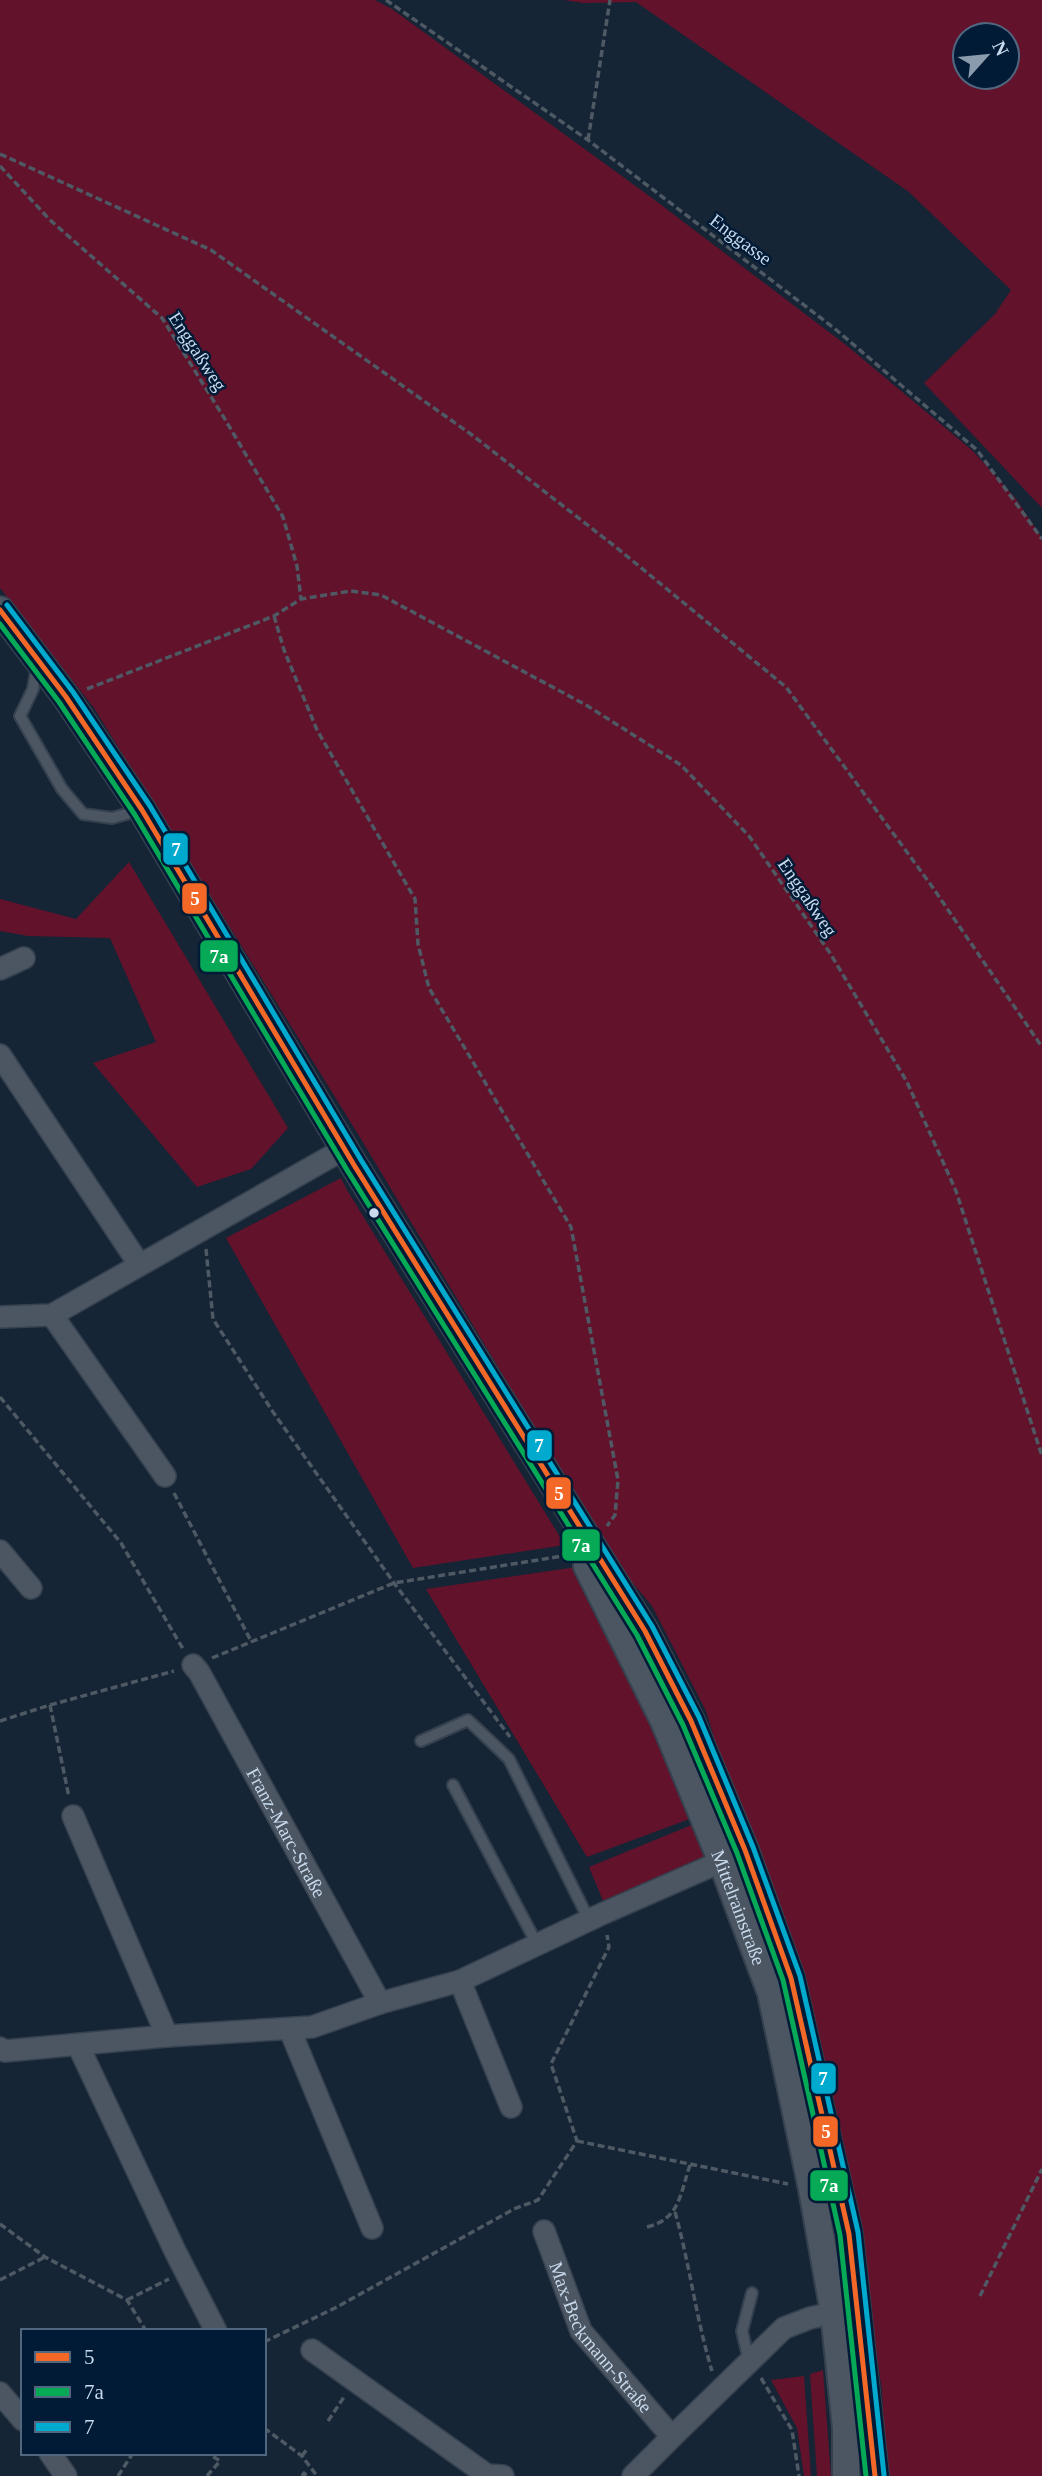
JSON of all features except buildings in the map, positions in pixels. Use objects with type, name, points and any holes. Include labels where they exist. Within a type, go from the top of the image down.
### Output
[{"type":"street","name":"Mittelrainstraße","points":[[0,610],[66,697],[142,810],[344,1149],[535,1457],[586,1551],[664,1721],[734,1856],[791,1978],[849,2234],[845,2310],[846,2476]]},
{"type":"street","points":[[0,969],[24,958]]},
{"type":"street","points":[[0,1055],[139,1265]]},
{"type":"street","points":[[2,1315],[52,1315],[344,1149]]},
{"type":"street","points":[[52,1315],[165,1476]]},
{"type":"street","points":[[0,1551],[31,1588]]},
{"type":"street","name":"Franz-Marc-Straße","points":[[193,1665],[380,2003]]},
{"type":"street","points":[[73,1816],[167,2036]]},
{"type":"street","name":"Mittelrainstraße","points":[[734,1856],[771,1993],[813,2189],[845,2310],[875,2476]]},
{"type":"street","points":[[0,2048],[5,2052],[167,2036],[312,2027],[380,2003],[460,1980],[734,1856]]},
{"type":"street","points":[[460,1980],[510,2107]]},
{"type":"street","points":[[290,2030],[372,2228]]},
{"type":"street","points":[[78,2045],[215,2329]]},
{"type":"street","name":"Max-Beckmann-Straße","points":[[544,2231],[581,2331],[672,2437]]},
{"type":"street","points":[[633,2476],[784,2328],[845,2310]]},
{"type":"street","points":[[312,2350],[492,2476]]},
{"type":"street","points":[[0,2393],[21,2418]]},
{"type":"street","points":[[51,2455],[66,2476]]},
{"type":"lane","points":[[38,660],[33,689],[20,716],[62,789],[83,814],[112,818],[142,810]]},
{"type":"lane","points":[[421,1741],[468,1720],[509,1759],[597,1916]]},
{"type":"lane","points":[[453,1785],[538,1946]]},
{"type":"lane","points":[[750,2362],[743,2331],[752,2293]]},
{"type":"path","name":"Enggasse","points":[[386,0],[588,140],[834,328],[977,450],[1042,539]]},
{"type":"path","points":[[588,140],[610,0]]},
{"type":"path","points":[[0,154],[211,250],[472,435],[617,548],[786,687],[931,885],[1042,1047]]},
{"type":"path","name":"Enggaßweg","points":[[0,166],[50,220],[162,318],[283,517],[297,566],[301,599]]},
{"type":"path","name":"Enggaßweg","points":[[66,697],[274,616],[301,599],[351,591],[381,595],[433,621],[586,705],[681,765],[749,836],[830,953],[906,1082],[956,1191],[1042,1456]]},
{"type":"path","points":[[0,1721],[193,1665],[394,1583],[586,1551],[615,1515],[618,1480],[571,1227],[429,988],[418,944],[415,899],[317,730],[284,650],[274,616]]},
{"type":"path","points":[[206,1242],[213,1319],[273,1412],[394,1583],[510,1737]]},
{"type":"path","points":[[0,1397],[121,1543],[193,1665]]},
{"type":"path","points":[[165,1476],[251,1642]]},
{"type":"path","points":[[50,1705],[73,1816]]},
{"type":"path","points":[[577,2141],[551,2064],[609,1947],[597,1916]]},
{"type":"path","points":[[577,2141],[813,2189]]},
{"type":"path","points":[[266,2341],[335,2308],[514,2209],[538,2200],[577,2141]]},
{"type":"path","points":[[647,2227],[662,2224],[675,2212],[690,2165]]},
{"type":"path","points":[[980,2296],[1042,2169]]},
{"type":"path","points":[[675,2212],[712,2370],[722,2388]]},
{"type":"path","points":[[0,2224],[46,2256],[127,2300],[145,2329]]},
{"type":"path","points":[[0,2280],[46,2256]]},
{"type":"path","points":[[127,2300],[185,2271]]},
{"type":"path","points":[[750,2362],[769,2388],[792,2430],[799,2476]]},
{"type":"path","points":[[328,2421],[355,2381]]},
{"type":"path","points":[[266,2429],[302,2456],[317,2476]]},
{"type":"path","points":[[302,2456],[307,2449]]},
{"type":"path","points":[[118,2476],[132,2455]]},
{"type":"path","points":[[207,2476],[220,2461],[211,2455]]},
{"type":"path","points":[[302,2476],[304,2473],[307,2476]]},
{"type":"shaded area","points":[[0,0],[375,0],[392,9],[652,198],[846,345],[973,451],[1016,499],[1042,538],[1042,2476],[886,2476],[882,2390],[844,2151],[803,1990],[706,1711],[652,1606],[616,1563],[361,1139],[94,708],[0,588]]},
{"type":"shaded area","points":[[564,0],[1042,0],[1042,508],[924,383],[995,314],[1011,290],[909,192],[636,2],[583,3]]},
{"type":"shaded area","points":[[129,862],[288,1128],[251,1169],[197,1187],[93,1063],[156,1042],[110,938],[28,936],[0,931],[0,899],[76,919]]},
{"type":"shaded area","points":[[341,1178],[565,1545],[413,1568],[226,1238]]},
{"type":"shaded area","points":[[577,1567],[666,1741],[695,1817],[587,1857],[426,1589]]},
{"type":"shaded area","points":[[699,1822],[712,1859],[604,1903],[589,1867]]},
{"type":"shaded area","points":[[823,2370],[831,2476],[817,2476],[810,2374]]},
{"type":"shaded area","points":[[804,2376],[811,2476],[804,2476],[797,2428],[771,2380]]},
{"type":"transit line","name":"7","points":[[7,605],[73,692],[150,806],[361,1160],[652,1626],[699,1717],[753,1847],[800,1976],[858,2232],[884,2475]]},
{"type":"transit line","name":"5","points":[[0,610],[66,697],[142,810],[354,1165],[645,1631],[691,1721],[745,1850],[791,1978],[849,2234],[875,2476]]},
{"type":"transit line","name":"7a","points":[[0,624],[59,702],[135,815],[347,1170],[637,1635],[683,1725],[737,1853],[783,1980],[840,2235],[866,2476]]}]
